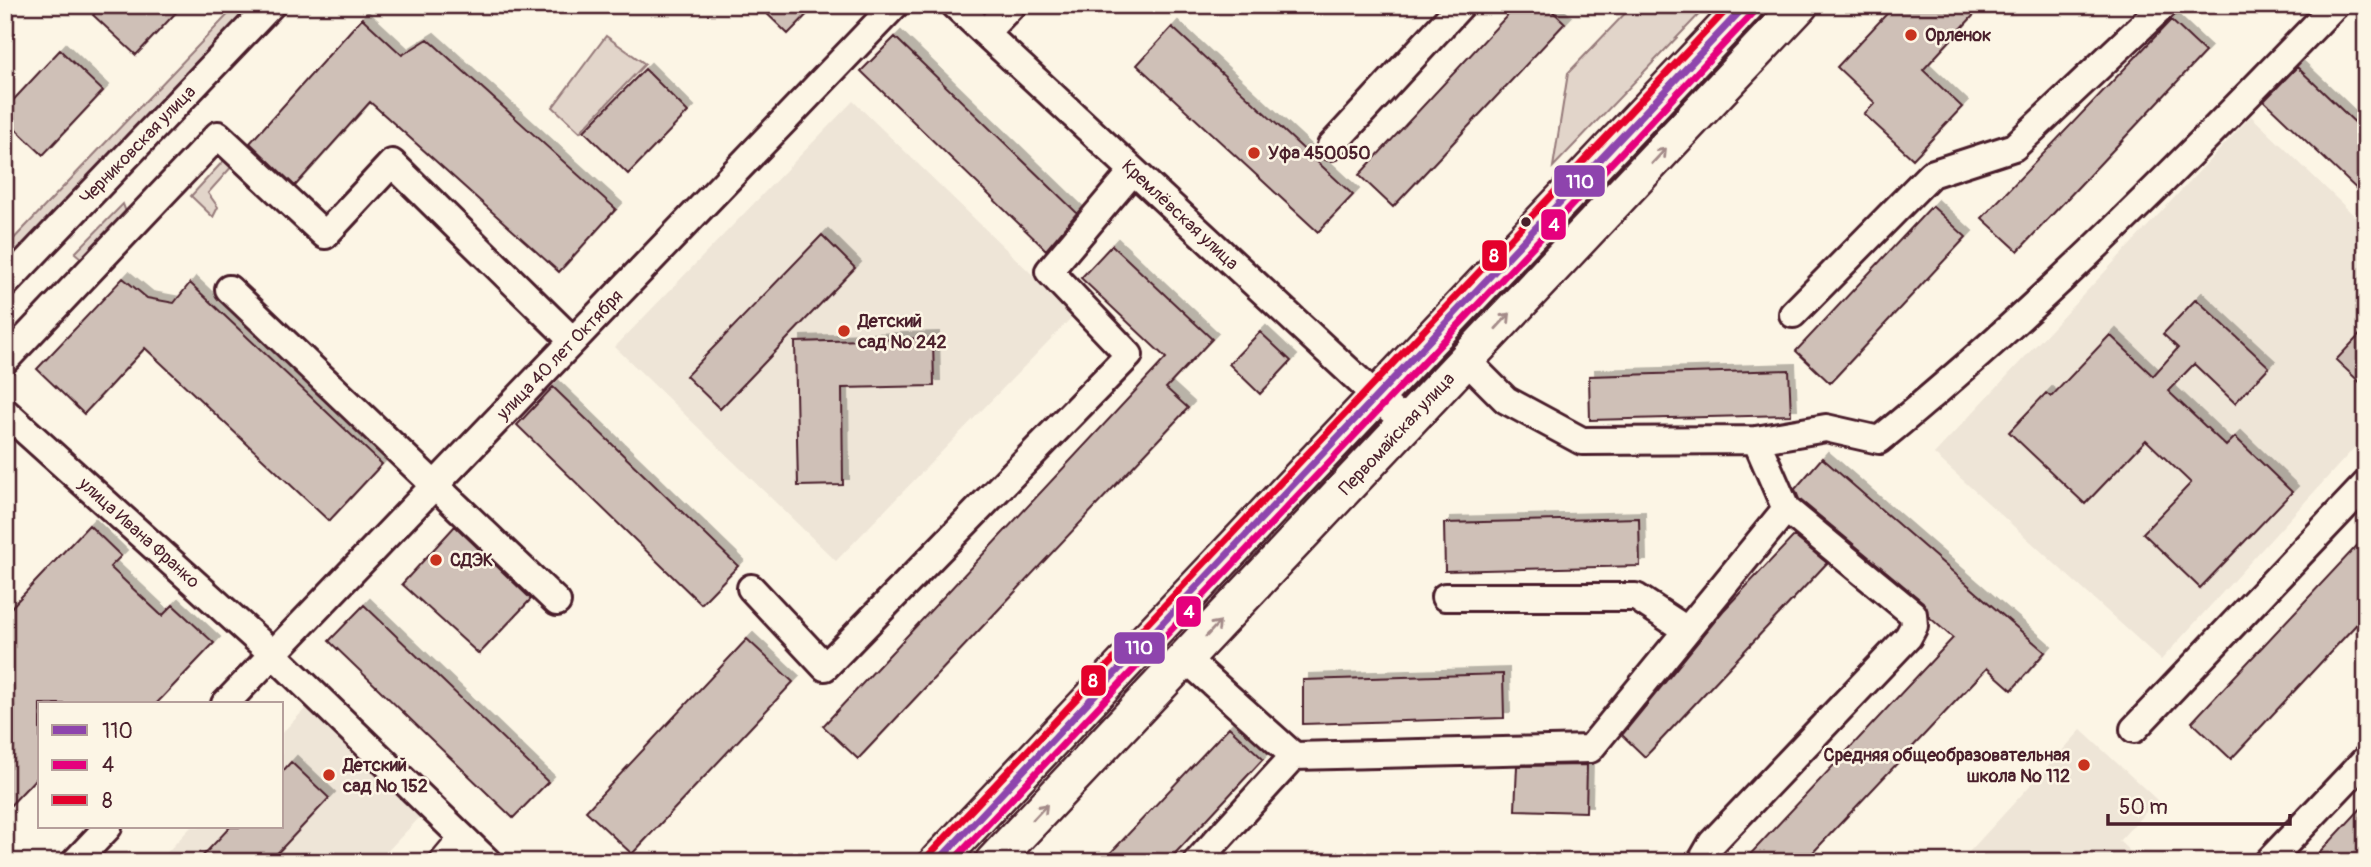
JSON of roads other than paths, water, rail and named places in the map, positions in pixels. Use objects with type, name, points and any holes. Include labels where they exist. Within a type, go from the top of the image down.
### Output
[{"type":"main road","points":[[937,862],[1746,5]]},
{"type":"main road","name":"Первомайская улица","points":[[993,862],[1800,5]]},
{"type":"street","name":"улица 40 лет Октября","points":[[227,702],[895,5]]},
{"type":"street","name":"Кремлёвская улица","points":[[955,5],[1405,424]]},
{"type":"street","points":[[985,33],[1012,5]]},
{"type":"street","points":[[1331,146],[1461,5]]},
{"type":"street","points":[[1793,314],[1931,174],[2014,147],[2164,5]]},
{"type":"street","points":[[1466,360],[1506,400],[1583,441],[1756,440],[1826,428],[1879,440],[1969,366],[2166,180],[2335,5]]},
{"type":"street","name":"Черниковская улица","points":[[5,284],[269,6]]},
{"type":"street","points":[[5,359],[218,135],[325,235],[392,163],[573,341]]},
{"type":"street","points":[[751,589],[825,667],[1129,355],[1049,271],[1133,172]]},
{"type":"street","points":[[229,289],[557,602]]},
{"type":"street","name":"улица Ивана Франко","points":[[5,412],[273,654],[488,862]]},
{"type":"street","points":[[1701,862],[1712,843],[1908,637],[1914,626],[1913,614],[1786,509],[1756,440]]},
{"type":"street","points":[[2134,729],[2366,484]]},
{"type":"street","points":[[1185,658],[1294,756],[1590,749],[1685,629],[1786,509]]},
{"type":"street","points":[[1445,597],[1636,597],[1685,629]]},
{"type":"street","points":[[1197,862],[1294,756]]},
{"type":"street","points":[[2269,862],[2366,759]]},
{"type":"street","points":[[75,862],[107,828]]},
{"type":"street","points":[[443,862],[463,838]]},
{"type":"place","name":"Орленок","points":[[1911,35]]},
{"type":"place","name":"Уфа 450050","points":[[1254,153]]},
{"type":"place","name":"Детский сад № 242","points":[[844,331]]},
{"type":"place","name":"СДЭК","points":[[436,560]]},
{"type":"place","name":"Средняя общеобразовательная школа № 112","points":[[2084,765]]},
{"type":"place","name":"Детский сад № 152","points":[[329,775]]}]
